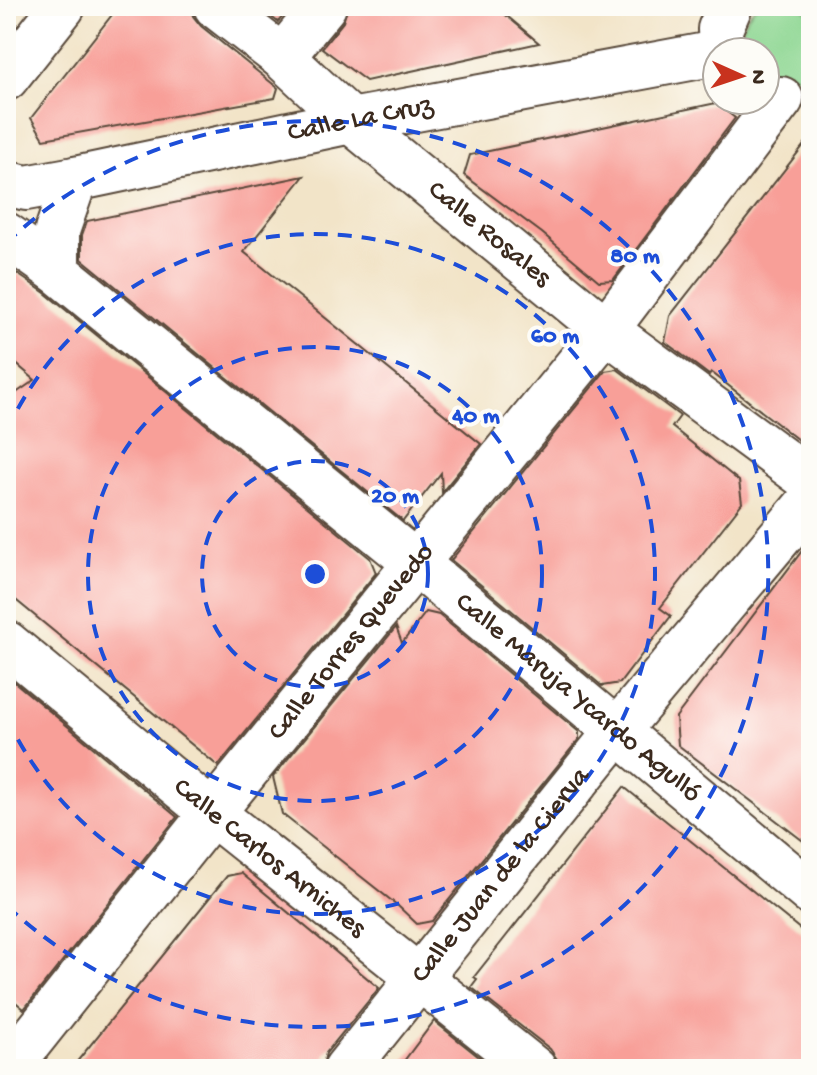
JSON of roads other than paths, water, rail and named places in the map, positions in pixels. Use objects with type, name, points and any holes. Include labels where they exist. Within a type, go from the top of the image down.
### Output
[{"type":"street","points":[[6,78],[63,6]]},
{"type":"street","name":"Calle Rosales","points":[[216,6],[282,57],[351,121],[606,330],[811,481]]},
{"type":"street","points":[[282,57],[324,6]]},
{"type":"street","name":"Calle La Cruz","points":[[6,183],[26,188],[351,121],[723,27]]},
{"type":"street","name":"Calle Torres Quevedo","points":[[21,1056],[212,813],[606,330],[786,96]]},
{"type":"street","points":[[57,271],[57,231],[75,179]]},
{"type":"street","name":"Calle Maruja Ycardo Agulló","points":[[6,235],[57,271],[417,564],[811,893]]},
{"type":"street","name":"Calle Juan de la Cierva","points":[[346,1069],[617,731],[811,500]]},
{"type":"street","name":"Calle Carlos Arniches","points":[[6,643],[212,813],[534,1069]]}]
